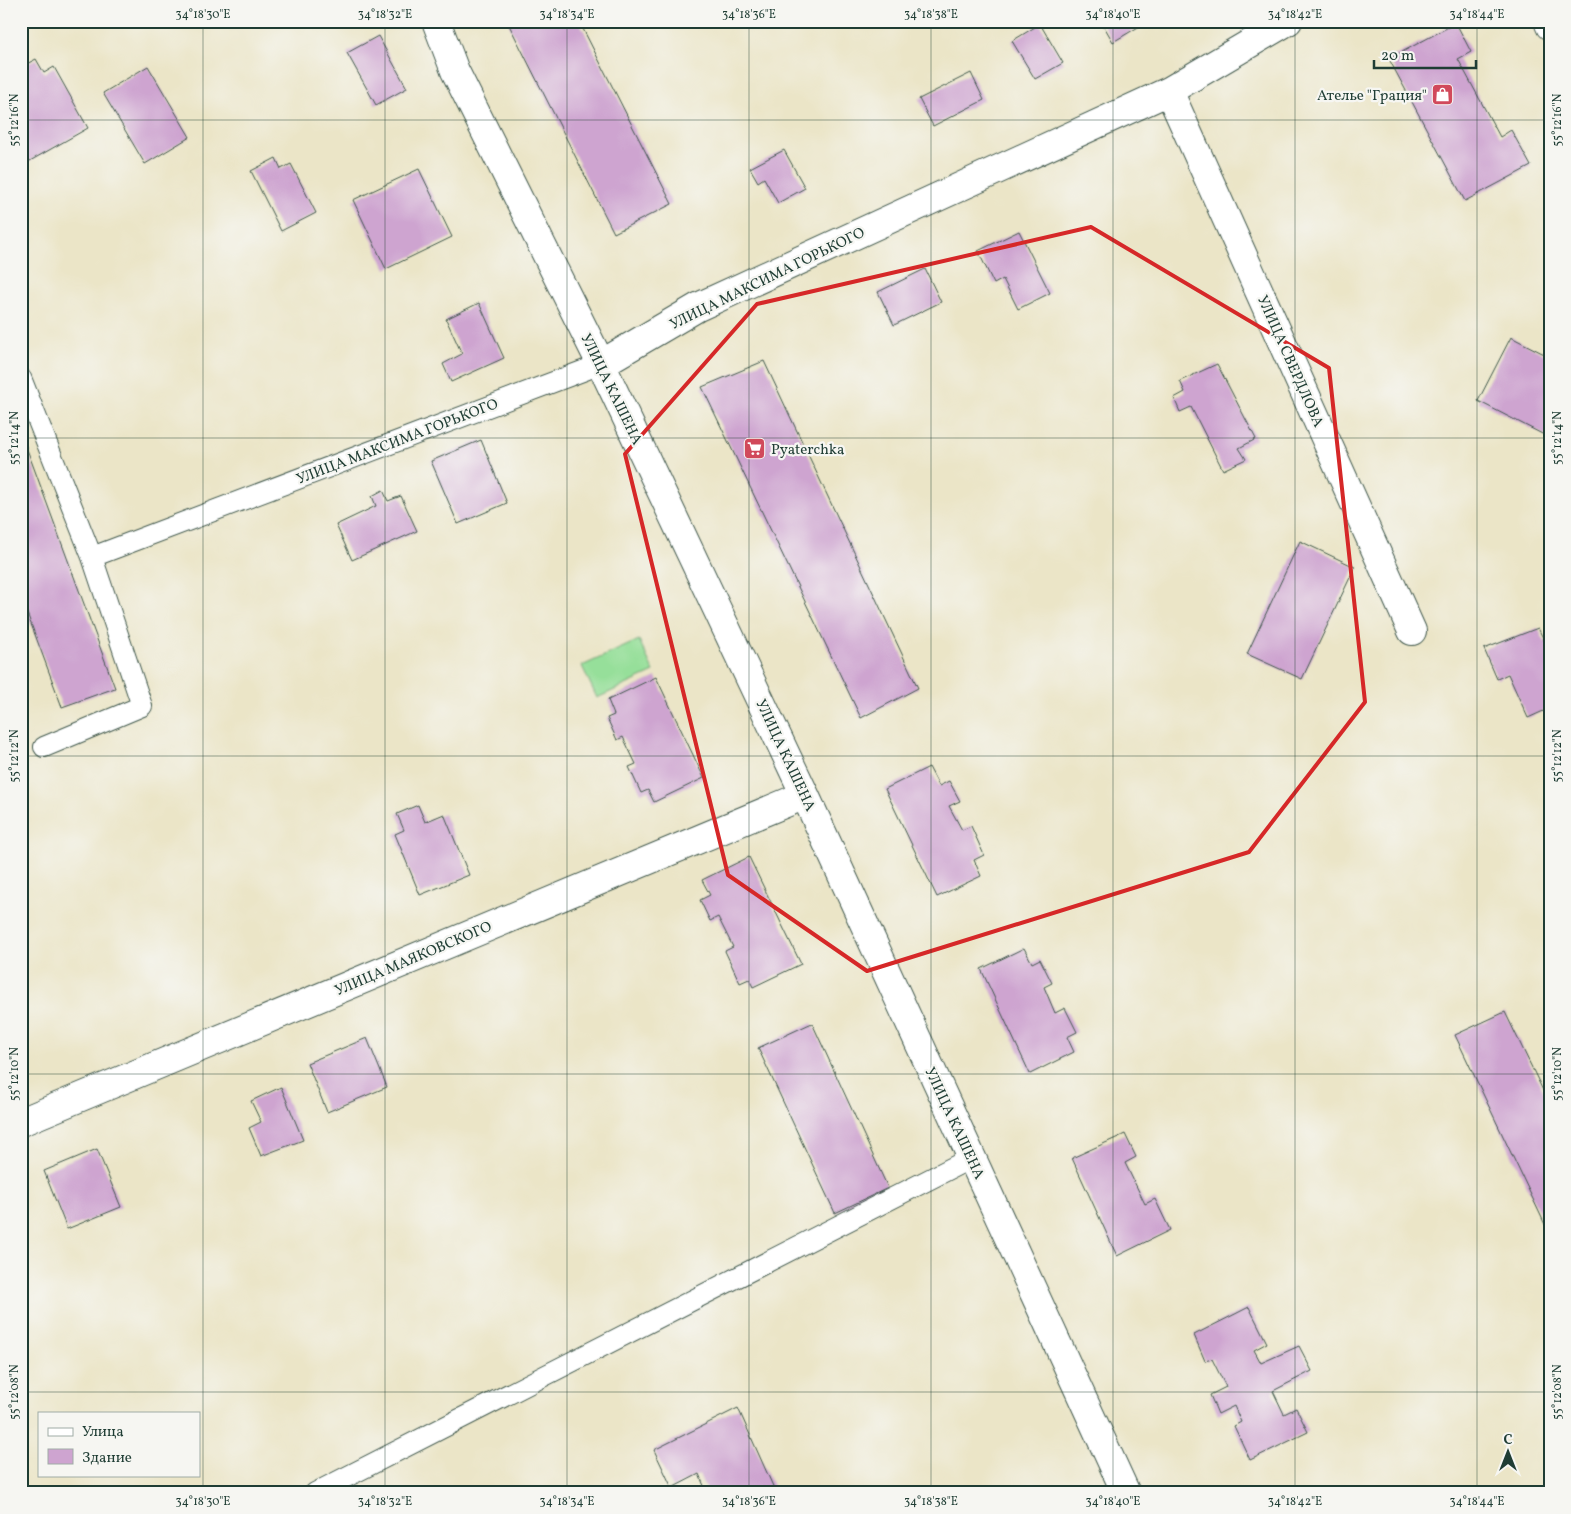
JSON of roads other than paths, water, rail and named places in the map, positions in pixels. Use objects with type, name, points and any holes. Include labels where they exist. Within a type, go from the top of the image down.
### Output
[{"type":"street","name":"УЛИЦА КАШЕНА","points":[[436,21],[455,71],[601,364],[805,795],[1126,1493]]},
{"type":"street","name":"УЛИЦА МАКСИМА ГОРЬКОГО","points":[[601,364],[698,307],[1169,91],[1288,21]]},
{"type":"street","points":[[1548,21],[1550,26]]},
{"type":"street","name":"УЛИЦА СВЕРДЛОВА","points":[[1169,91],[1412,631]]},
{"type":"street","name":"УЛИЦА МАЯКОВСКОГО","points":[[21,1122],[805,795]]},
{"type":"lane","name":"УЛИЦА МАКСИМА ГОРЬКОГО","points":[[92,557],[601,364]]},
{"type":"lane","points":[[21,378],[92,557],[142,706],[44,747]]},
{"type":"lane","points":[[315,1493],[971,1158]]},
{"type":"place","name":"Ателье \"Грация\"","points":[[1443,95]]},
{"type":"place","name":"Pyaterchka","points":[[755,449]]}]
